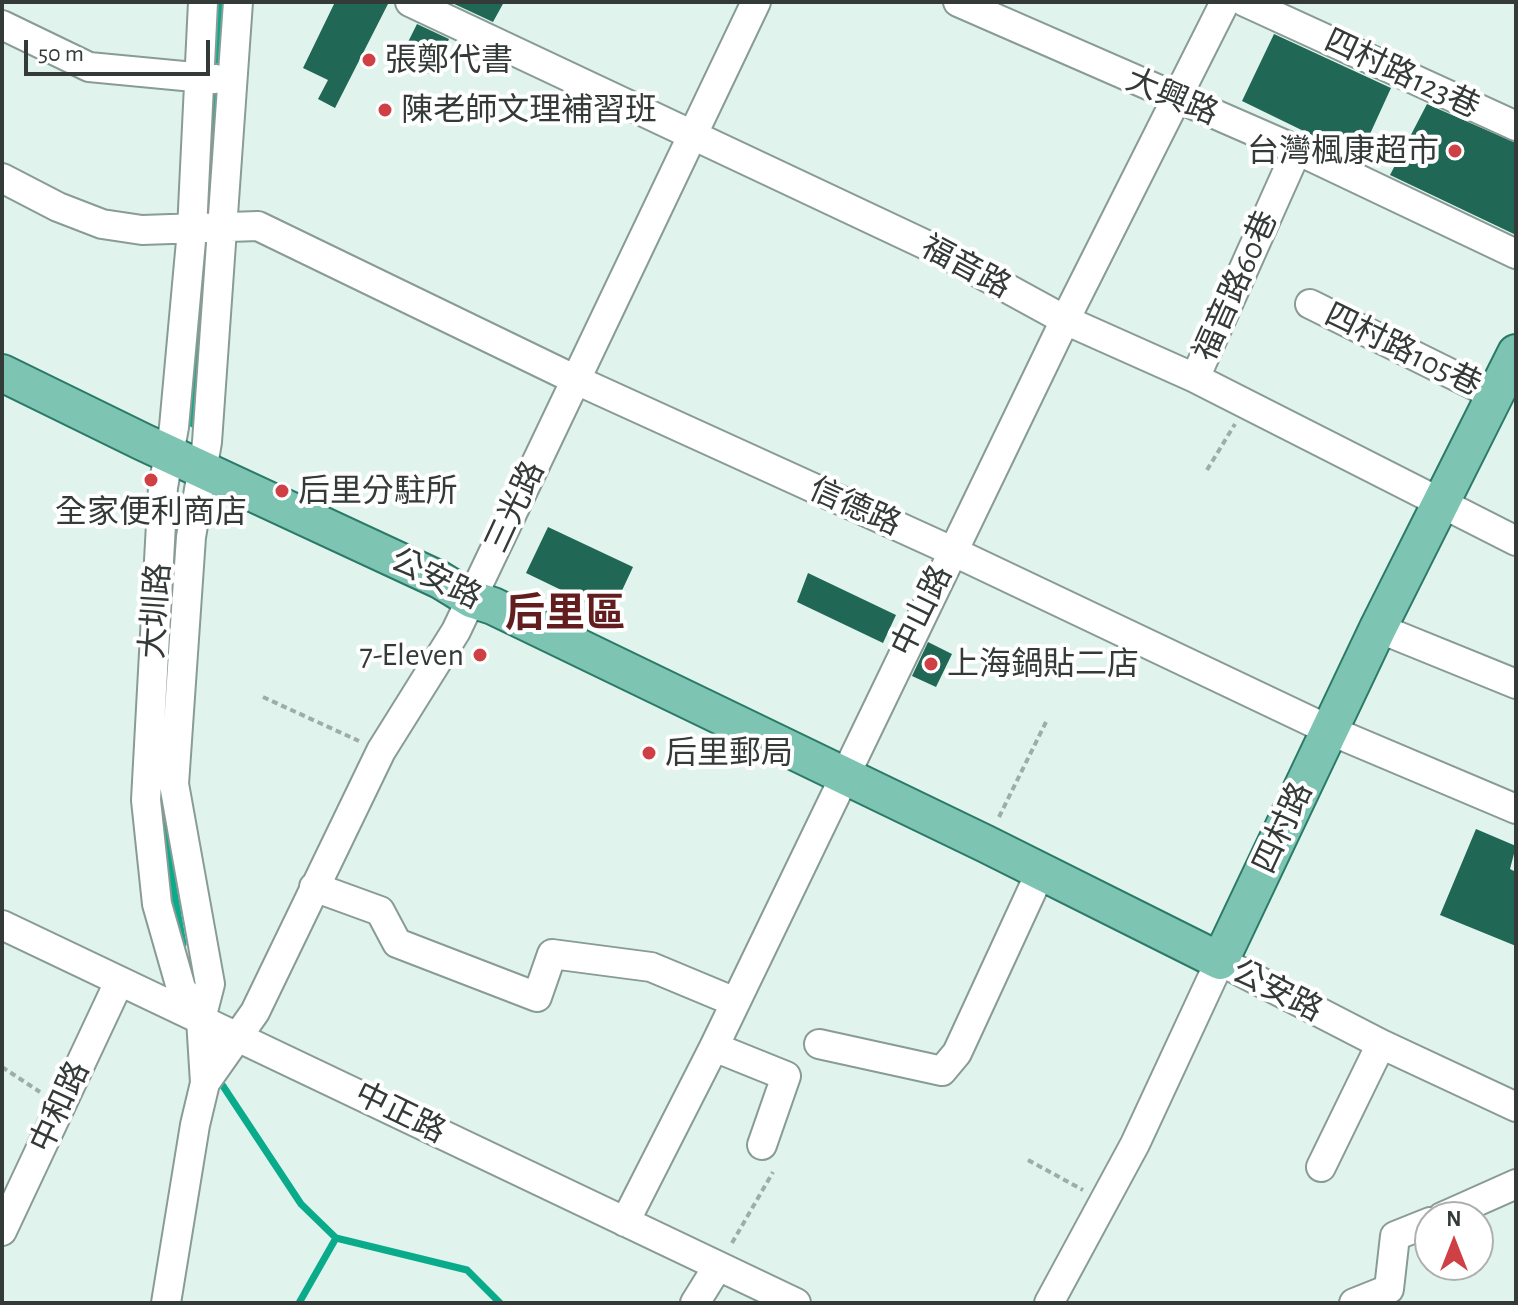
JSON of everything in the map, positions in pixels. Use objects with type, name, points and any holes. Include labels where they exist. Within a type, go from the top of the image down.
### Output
[{"type":"main road","name":"四村路","points":[[1220,961],[1378,628],[1516,353]]},
{"type":"main road","name":"公安路","points":[[2,373],[440,580],[471,599],[493,606],[986,844],[1220,961]]},
{"type":"street","name":"大圳路","points":[[201,1019],[181,988],[157,904],[146,800],[167,453],[174,427],[192,230],[203,2]]},
{"type":"street","name":"大圳路","points":[[166,1303],[195,1125],[205,1083],[201,1019],[210,984],[174,784],[191,537],[203,470],[224,228],[238,2]]},
{"type":"street","name":"福音路","points":[[410,2],[939,251],[1065,320],[1195,378],[1516,541]]},
{"type":"street","name":"三光路","points":[[205,1083],[240,1037],[381,751],[456,631],[756,2]]},
{"type":"street","name":"大興路","points":[[958,2],[1178,101],[1297,150],[1516,254]]},
{"type":"street","name":"中山路","points":[[625,1222],[714,1047],[842,776],[1065,320],[1178,101],[1225,2]]},
{"type":"street","name":"四村路123巷","points":[[1245,2],[1516,126]]},
{"type":"street","points":[[2,25],[89,67],[234,82]]},
{"type":"street","name":"福音路60巷","points":[[1195,378],[1297,150]]},
{"type":"street","name":"信德路","points":[[2,178],[58,207],[102,224],[142,230],[258,226],[574,379],[952,551],[1329,730],[1516,809]]},
{"type":"street","name":"四村路105巷","points":[[1310,304],[1496,396]]},
{"type":"street","points":[[1378,628],[1516,684]]},
{"type":"street","points":[[819,1044],[942,1071],[957,1053],[1041,871]]},
{"type":"street","points":[[314,887],[380,911],[397,943],[537,997],[552,954],[651,967],[735,1002]]},
{"type":"street","name":"中正路","points":[[2,925],[796,1303]]},
{"type":"street","name":"公安路","points":[[1220,961],[1381,1044],[1516,1107]]},
{"type":"street","name":"四村路","points":[[1049,1303],[1106,1203],[1220,961]]},
{"type":"street","name":"中和路","points":[[2,1231],[119,982]]},
{"type":"street","points":[[1321,1167],[1381,1044]]},
{"type":"street","points":[[714,1047],[786,1076],[762,1145]]},
{"type":"street","points":[[1478,1201],[1516,1184]]},
{"type":"street","points":[[1354,1303],[1389,1289],[1395,1236],[1414,1228]]},
{"type":"street","points":[[695,1303],[718,1266]]},
{"type":"path","points":[[1207,470],[1247,404]]},
{"type":"path","points":[[263,697],[381,751]]},
{"type":"path","points":[[986,844],[1046,722]]},
{"type":"path","points":[[2,1067],[61,1106]]},
{"type":"path","points":[[1028,1160],[1106,1203]]},
{"type":"path","points":[[718,1266],[773,1172]]},
{"type":"building","points":[[335,2],[389,2],[335,108],[318,99],[328,80],[303,68]]},
{"type":"building","points":[[450,2],[504,2],[493,22]]},
{"type":"building","points":[[417,24],[449,39],[432,75],[399,60]]},
{"type":"building","points":[[1274,34],[1391,88],[1359,158],[1242,101]]},
{"type":"building","points":[[1427,104],[1516,143],[1516,235],[1390,175]]},
{"type":"building","points":[[548,527],[633,567],[611,614],[526,573]]},
{"type":"building","points":[[808,573],[896,615],[883,643],[797,602]]},
{"type":"building","name":"上海鍋貼二店","points":[[928,642],[952,654],[936,687],[912,676]]},
{"type":"building","points":[[1476,829],[1516,846],[1510,869],[1516,872],[1516,946],[1440,915]]},
{"type":"waterway","points":[[216,72],[220,2]]},
{"type":"waterway","points":[[207,223],[216,84]]},
{"type":"waterway","points":[[193,424],[206,236]]},
{"type":"waterway","points":[[174,586],[176,500]]},
{"type":"waterway","points":[[164,798],[163,827],[183,944]]},
{"type":"waterway","points":[[223,1086],[301,1204],[336,1238],[467,1270],[500,1303]]},
{"type":"waterway","points":[[299,1303],[336,1238]]},
{"type":"place","name":"張鄭代書","points":[[369,60]]},
{"type":"place","name":"陳老師文理補習班","points":[[385,110]]},
{"type":"place","name":"台灣楓康超市","points":[[1455,151]]},
{"type":"place","name":"全家便利商店","points":[[151,480]]},
{"type":"place","name":"后里分駐所","points":[[282,491]]},
{"type":"place","name":"7-Eleven","points":[[480,655]]},
{"type":"place","name":"上海鍋貼二店","points":[[931,664]]},
{"type":"place","name":"后里郵局","points":[[649,753]]},
{"type":"district","name":"后里區","points":[[565,614]]}]
